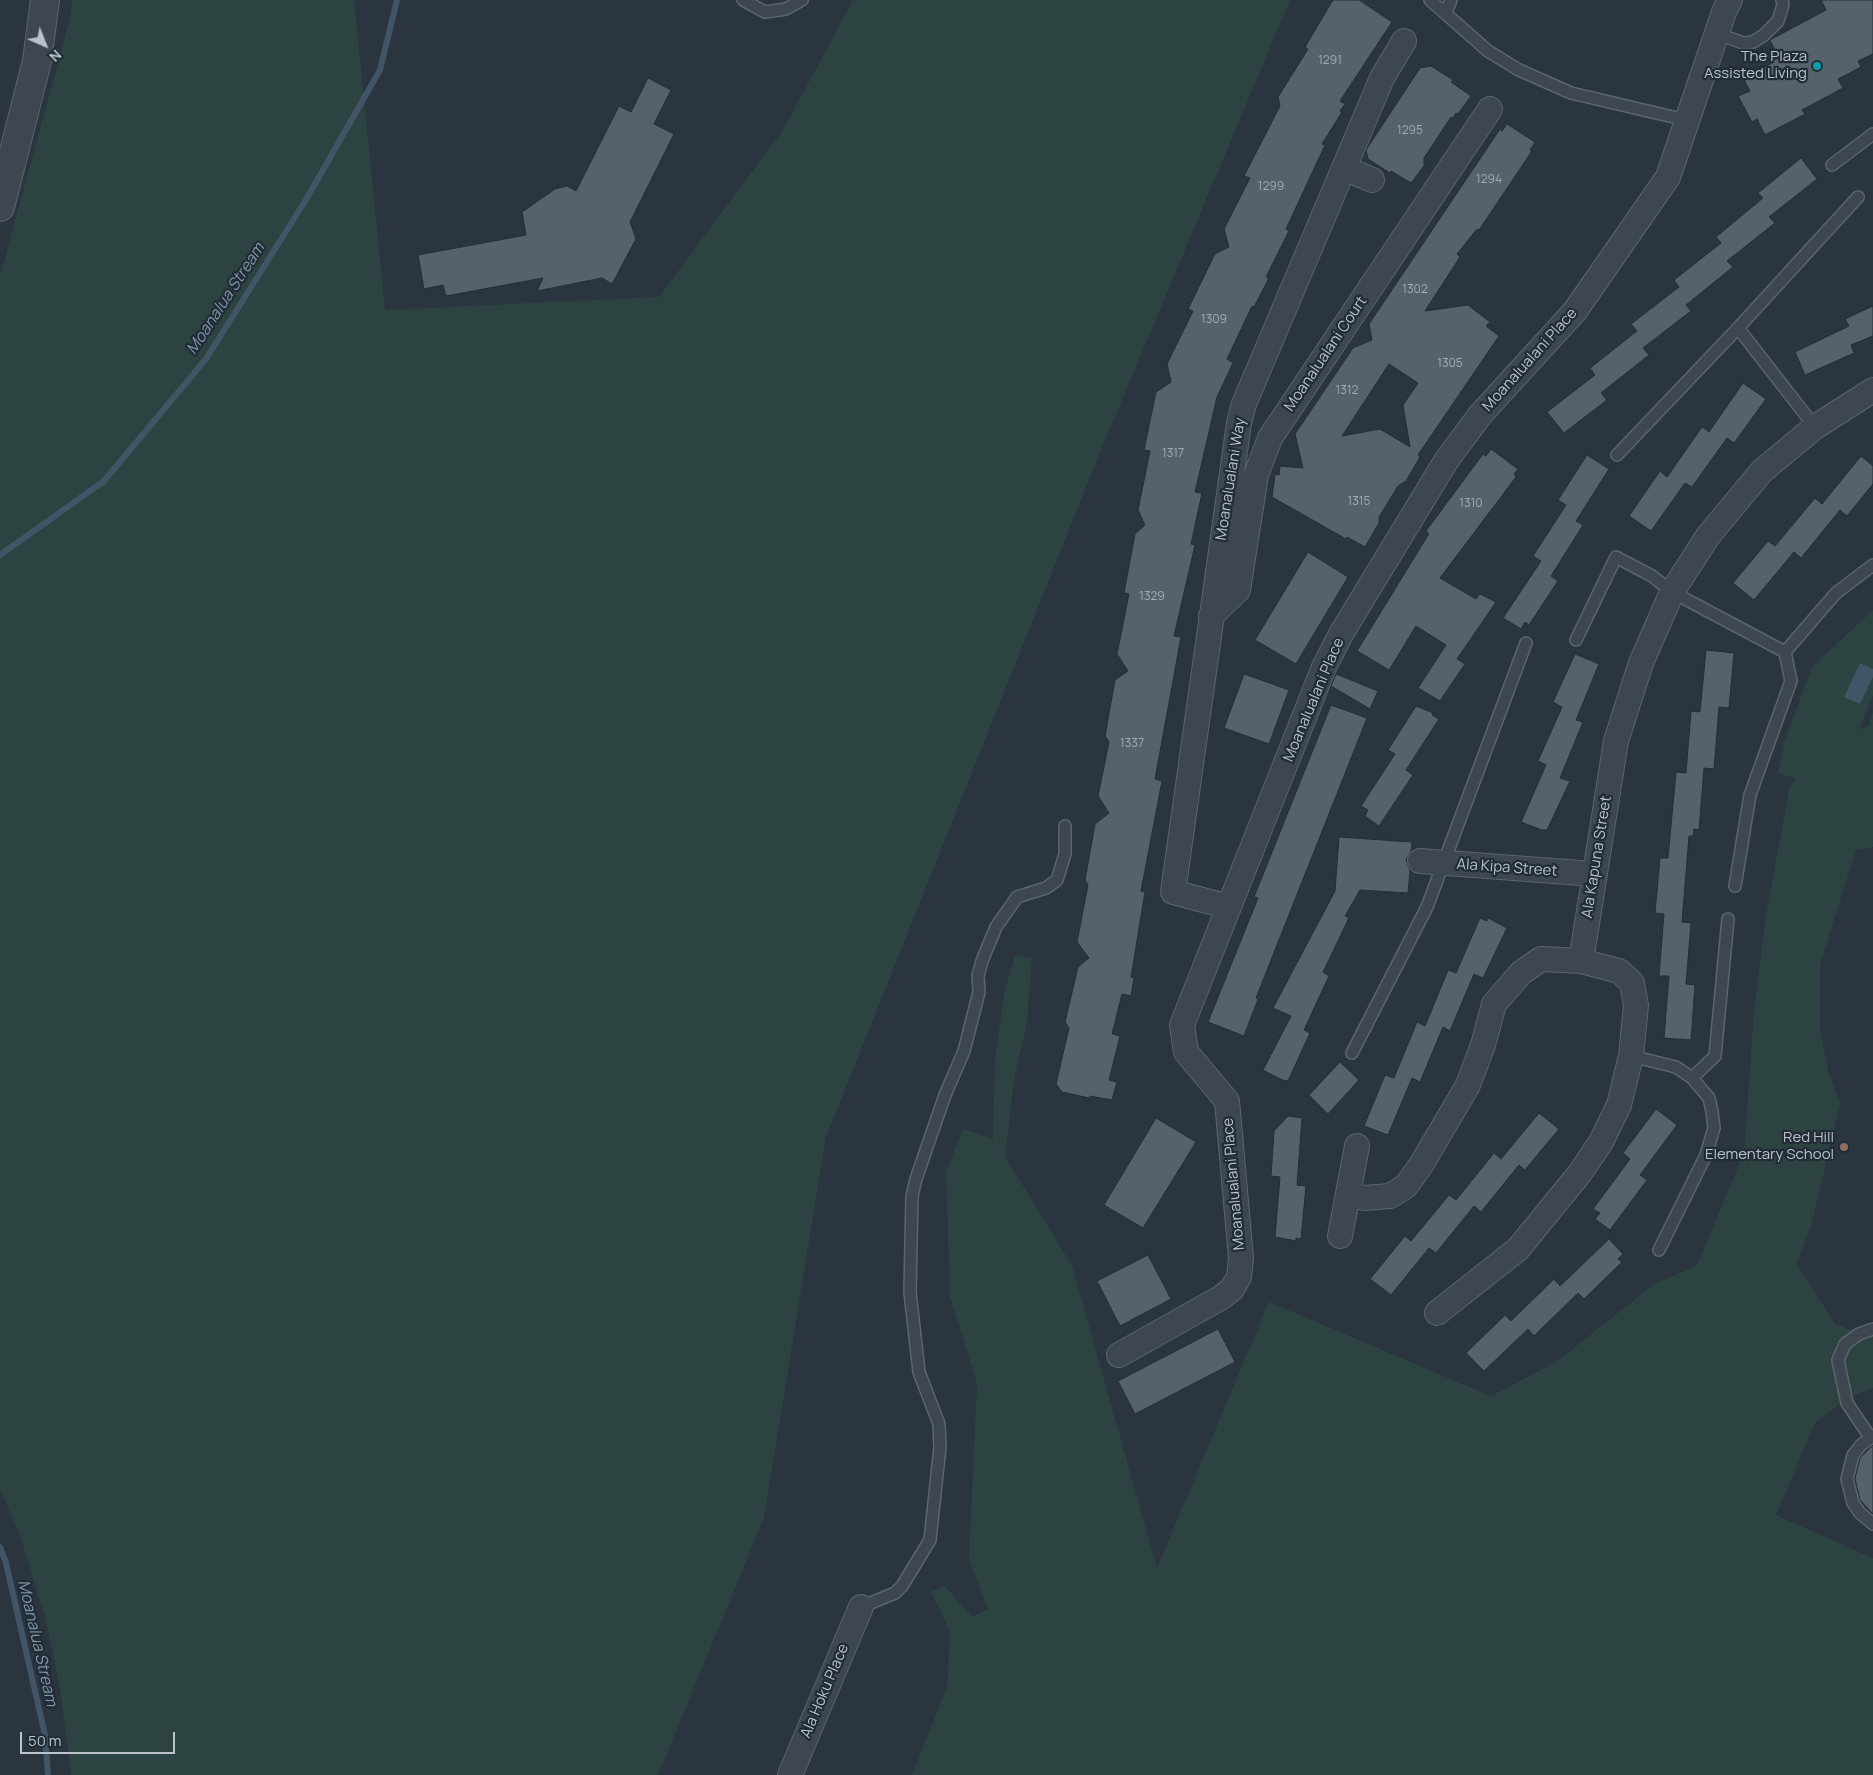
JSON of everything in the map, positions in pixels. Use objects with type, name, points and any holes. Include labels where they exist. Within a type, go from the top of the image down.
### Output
[{"type":"street","points":[[0,207],[37,61],[45,0]]},
{"type":"street","name":"Moanalualani Place","points":[[1119,1355],[1222,1297],[1232,1289],[1238,1277],[1241,1258],[1226,1101],[1186,1052],[1182,1025],[1324,667],[1341,634],[1395,543],[1463,437],[1574,311],[1668,177],[1716,33],[1730,0]]},
{"type":"street","name":"Moanalualani Way","points":[[1229,907],[1173,892],[1232,467],[1244,404],[1382,78],[1404,41]]},
{"type":"street","name":"Moanalualani Court","points":[[1211,616],[1238,590],[1256,475],[1270,438],[1490,109]]},
{"type":"street","points":[[1344,168],[1372,180]]},
{"type":"street","name":"Ala Kapuna Street","points":[[1581,961],[1616,742],[1641,663],[1672,592],[1708,536],[1762,471],[1815,427],[1873,390]]},
{"type":"street","name":"Ala Kipa Street","points":[[1431,862],[1594,874]]},
{"type":"street","points":[[1348,1194],[1364,1198],[1390,1196],[1406,1186],[1421,1165],[1468,1085],[1483,1045],[1494,1004],[1521,973],[1541,959],[1581,961],[1619,971],[1632,983],[1636,1005],[1631,1056],[1619,1105],[1601,1142],[1580,1173],[1518,1249],[1437,1313]]},
{"type":"street","points":[[1340,1236],[1357,1146]]},
{"type":"street","name":"Ala Hoku Place","points":[[790,1775],[861,1607]]},
{"type":"lane","points":[[744,0],[765,12],[786,9],[802,0]]},
{"type":"lane","points":[[1430,0],[1446,12],[1488,51],[1519,70],[1570,93],[1686,120]]},
{"type":"lane","points":[[1446,12],[1451,0]]},
{"type":"lane","points":[[1716,33],[1742,43],[1753,42],[1764,35],[1778,21],[1783,5],[1782,0]]},
{"type":"lane","points":[[1832,165],[1873,134]]},
{"type":"lane","points":[[1617,455],[1738,328],[1858,197]]},
{"type":"lane","points":[[1738,328],[1815,427]]},
{"type":"lane","points":[[1576,640],[1616,558],[1652,576],[1672,592],[1785,652]]},
{"type":"lane","points":[[1785,652],[1836,593],[1873,564]]},
{"type":"lane","points":[[1352,1053],[1427,907],[1431,862],[1526,643]]},
{"type":"lane","points":[[1735,886],[1750,795],[1791,681],[1785,652]]},
{"type":"lane","points":[[861,1607],[895,1593],[902,1586],[930,1540],[940,1447],[939,1424],[919,1372],[910,1292],[912,1196],[916,1179],[945,1095],[964,1051],[979,992],[978,976],[996,927],[1017,897],[1046,888],[1057,880],[1065,854],[1066,826]]},
{"type":"lane","points":[[1692,1078],[1715,1056],[1728,919]]},
{"type":"lane","points":[[1631,1056],[1676,1068],[1692,1078],[1709,1098],[1714,1128],[1706,1155],[1659,1250]]},
{"type":"lane","points":[[1873,1329],[1859,1334],[1844,1344],[1838,1360],[1847,1403],[1872,1436],[1854,1455],[1847,1479],[1853,1503],[1860,1513],[1873,1524]]},
{"type":"green space","points":[[72,0],[354,0],[385,310],[659,297],[783,130],[853,0],[1290,0],[1096,462],[826,1137],[764,1518],[658,1775],[71,1775],[60,1688],[46,1620],[20,1535],[0,1490],[0,276],[71,15]]},
{"type":"green space","points":[[1873,610],[1873,695],[1859,730],[1869,725],[1873,712],[1873,847],[1856,850],[1820,965],[1820,1030],[1828,1070],[1840,1104],[1812,1222],[1797,1264],[1835,1324],[1873,1337],[1873,1388],[1851,1396],[1815,1423],[1776,1515],[1873,1558],[1873,1775],[912,1775],[947,1687],[950,1632],[931,1592],[945,1586],[972,1617],[988,1609],[969,1559],[977,1383],[950,1297],[946,1171],[963,1129],[993,1139],[995,1060],[1004,995],[1015,955],[1032,957],[1027,1022],[1014,1080],[1005,1157],[1072,1265],[1157,1568],[1269,1302],[1491,1396],[1556,1362],[1653,1285],[1697,1265],[1744,1153],[1754,1012],[1766,914],[1790,786],[1797,779],[1778,773],[1785,740],[1812,667]]},
{"type":"water","points":[[1860,663],[1873,669],[1873,677],[1860,704],[1844,697]]},
{"type":"building","points":[[1333,0],[1359,0],[1392,22],[1340,101],[1345,104],[1340,111],[1342,112],[1322,144],[1325,145],[1286,229],[1289,231],[1266,277],[1269,278],[1254,307],[1252,306],[1227,359],[1233,363],[1217,397],[1195,492],[1202,493],[1191,544],[1195,545],[1174,636],[1181,637],[1155,779],[1162,781],[1141,891],[1145,892],[1131,977],[1134,978],[1131,996],[1122,994],[1112,1034],[1120,1036],[1109,1080],[1117,1082],[1112,1100],[1090,1096],[1089,1098],[1062,1092],[1056,1084],[1069,1028],[1065,1022],[1078,967],[1089,958],[1077,942],[1088,885],[1085,880],[1095,824],[1109,813],[1098,796],[1109,742],[1105,736],[1115,680],[1128,671],[1117,654],[1129,594],[1124,593],[1135,534],[1145,525],[1138,510],[1150,451],[1144,450],[1156,392],[1171,382],[1167,364],[1193,311],[1188,309],[1215,254],[1229,247],[1224,229],[1250,178],[1244,176],[1280,106],[1278,97],[1308,49],[1305,47]]},
{"type":"building","name":"The Plaza Assisted Living","points":[[1821,0],[1873,0],[1873,54],[1858,61],[1861,67],[1838,79],[1843,88],[1802,110],[1805,114],[1765,135],[1757,119],[1752,122],[1738,96],[1750,91],[1743,78],[1774,62],[1772,57],[1777,54],[1770,40],[1826,10]]},
{"type":"building","points":[[1431,66],[1453,80],[1451,82],[1471,96],[1458,114],[1456,113],[1453,118],[1451,117],[1424,158],[1424,166],[1411,183],[1391,171],[1390,173],[1368,159],[1366,150],[1420,68]]},
{"type":"building","points":[[648,78],[671,90],[654,124],[674,134],[630,222],[636,239],[612,284],[602,278],[537,291],[543,278],[446,296],[443,285],[424,289],[418,255],[526,235],[522,212],[555,189],[567,186],[576,191],[619,106],[631,112]]},
{"type":"building","points":[[1507,124],[1535,142],[1530,150],[1532,151],[1479,230],[1477,229],[1457,254],[1460,257],[1425,311],[1468,305],[1490,322],[1486,326],[1499,336],[1418,455],[1420,457],[1406,481],[1398,486],[1379,517],[1379,523],[1365,547],[1347,537],[1346,539],[1272,497],[1275,474],[1279,475],[1280,466],[1303,468],[1295,434],[1353,348],[1372,340],[1369,324],[1500,129],[1502,131]],"holes":[[[1389,364],[1418,383],[1403,405],[1410,447],[1380,429],[1342,436]]]},
{"type":"building","points":[[1801,158],[1817,179],[1769,217],[1775,223],[1727,261],[1733,267],[1686,305],[1691,311],[1643,348],[1649,355],[1601,393],[1607,400],[1564,433],[1547,412],[1595,375],[1590,368],[1637,331],[1631,324],[1679,287],[1674,280],[1721,243],[1716,237],[1763,198],[1758,193]]},
{"type":"building","points":[[1873,306],[1873,336],[1851,345],[1854,353],[1805,375],[1795,352],[1849,326],[1845,319]]},
{"type":"building","points":[[1743,383],[1766,399],[1734,443],[1727,438],[1692,487],[1685,483],[1651,531],[1629,516],[1660,471],[1667,477],[1702,427],[1709,432]]},
{"type":"building","points":[[1491,449],[1518,469],[1514,474],[1516,477],[1440,578],[1476,599],[1480,594],[1496,602],[1457,659],[1465,664],[1440,701],[1418,688],[1446,645],[1416,626],[1389,670],[1357,651],[1429,534],[1426,531],[1483,454],[1486,456]]},
{"type":"building","points":[[1587,455],[1609,469],[1576,521],[1583,525],[1551,576],[1558,581],[1529,625],[1525,622],[1521,629],[1503,618],[1541,561],[1533,556],[1566,505],[1558,500]]},
{"type":"building","points":[[1861,456],[1873,466],[1873,484],[1847,516],[1840,510],[1801,558],[1794,552],[1754,600],[1733,583],[1768,541],[1775,546],[1815,498],[1822,504]]},
{"type":"building","points":[[1308,552],[1348,577],[1296,664],[1255,640]]},
{"type":"building","points":[[1706,650],[1734,653],[1729,708],[1719,707],[1714,769],[1704,768],[1699,830],[1694,829],[1693,836],[1689,836],[1682,922],[1691,923],[1686,984],[1695,985],[1691,1040],[1664,1038],[1669,976],[1659,976],[1664,914],[1655,913],[1660,858],[1668,858],[1676,772],[1686,773],[1691,711],[1700,712]]},
{"type":"building","points":[[1575,654],[1599,664],[1576,720],[1583,722],[1560,778],[1570,781],[1547,830],[1542,830],[1521,822],[1546,765],[1538,761],[1562,707],[1553,702]]},
{"type":"building","points":[[1244,674],[1289,690],[1269,744],[1224,728]]},
{"type":"building","points":[[1336,674],[1378,691],[1370,709],[1331,686]]},
{"type":"building","points":[[1331,705],[1367,718],[1256,998],[1258,999],[1244,1036],[1208,1022],[1258,898],[1254,897]]},
{"type":"building","points":[[1416,706],[1433,713],[1432,715],[1439,719],[1406,770],[1413,775],[1379,826],[1365,816],[1368,810],[1361,806],[1395,754],[1388,750]]},
{"type":"building","points":[[1339,837],[1412,842],[1411,851],[1406,860],[1410,870],[1408,893],[1360,890],[1345,916],[1349,918],[1323,972],[1329,976],[1304,1030],[1310,1033],[1288,1081],[1282,1080],[1263,1070],[1291,1016],[1273,1008],[1335,891]]},
{"type":"building","points":[[1480,918],[1487,921],[1488,918],[1507,928],[1483,978],[1474,974],[1450,1031],[1443,1027],[1420,1082],[1412,1078],[1388,1135],[1364,1126],[1385,1075],[1394,1078],[1417,1022],[1425,1026],[1448,970],[1456,973]]},
{"type":"building","points":[[1340,1062],[1359,1080],[1328,1114],[1309,1095]]},
{"type":"building","points":[[1656,1109],[1677,1125],[1640,1175],[1647,1180],[1610,1230],[1595,1219],[1600,1213],[1593,1209],[1630,1159],[1623,1153]]},
{"type":"building","points":[[1539,1113],[1559,1129],[1525,1170],[1519,1165],[1481,1212],[1474,1206],[1436,1253],[1429,1248],[1391,1295],[1370,1279],[1405,1236],[1411,1241],[1449,1195],[1456,1200],[1494,1153],[1501,1159]]},
{"type":"building","points":[[1288,1116],[1302,1118],[1297,1185],[1306,1186],[1301,1239],[1296,1238],[1296,1241],[1275,1237],[1280,1177],[1271,1176],[1274,1131]]},
{"type":"building","points":[[1156,1118],[1196,1142],[1143,1228],[1104,1205]]},
{"type":"building","points":[[1609,1239],[1623,1254],[1618,1259],[1622,1262],[1584,1299],[1578,1293],[1534,1336],[1528,1329],[1484,1371],[1466,1353],[1505,1315],[1511,1321],[1554,1279],[1560,1286]]},
{"type":"building","points":[[1148,1255],[1171,1299],[1120,1326],[1097,1281]]},
{"type":"building","points":[[1218,1329],[1235,1362],[1135,1414],[1118,1381]]},
{"type":"building","points":[[1873,1445],[1873,1514],[1860,1500],[1855,1479],[1860,1458]]},
{"type":"waterway","name":"Moanalua Stream","points":[[0,555],[104,481],[206,359],[307,198],[380,70],[397,0]]},
{"type":"waterway","name":"Moanalua Stream","points":[[0,1547],[6,1563],[45,1735],[48,1775]]},
{"type":"place","name":"The Plaza Assisted Living","points":[[1817,66]]},
{"type":"place","name":"Red Hill Elementary School","points":[[1844,1147]]}]
